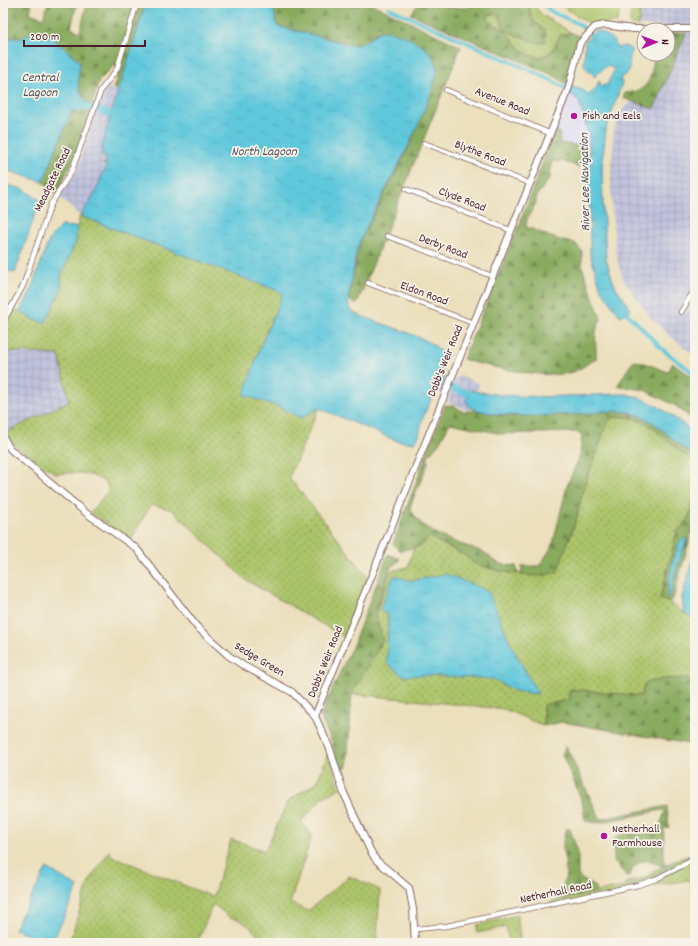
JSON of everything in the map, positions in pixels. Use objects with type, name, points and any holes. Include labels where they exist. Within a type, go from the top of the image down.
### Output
[{"type":"street","name":"Meadgate Road","points":[[3,322],[23,286],[51,204],[72,170],[101,90],[117,69],[137,3]]},
{"type":"street","name":"Dobb's Weir Road","points":[[315,716],[549,133],[566,95],[582,39],[595,27],[605,26],[633,29],[695,29]]},
{"type":"street","name":"Avenue Road","points":[[446,90],[549,133]]},
{"type":"street","name":"Blythe Road","points":[[424,144],[529,183]]},
{"type":"street","name":"Clyde Road","points":[[406,189],[510,230]]},
{"type":"street","name":"Derby Road","points":[[387,236],[492,276]]},
{"type":"street","name":"Eldon Road","points":[[368,283],[473,323]]},
{"type":"street","points":[[681,312],[695,289]]},
{"type":"street","name":"Sedge Green","points":[[3,438],[10,449],[86,513],[136,548],[197,627],[217,645],[244,666],[292,692],[315,716],[330,749],[343,791],[370,850],[376,860],[409,888],[412,897],[416,929],[415,943]]},
{"type":"street","name":"Netherhall Road","points":[[416,929],[447,926],[638,886],[656,879],[695,859]]},
{"type":"shaded area","points":[[639,3],[695,3],[695,356],[651,318],[623,279],[617,260],[611,180],[614,130],[619,113],[632,101],[654,108],[673,62],[676,62],[676,56],[688,27],[676,27],[676,22],[639,22]]},
{"type":"shaded area","points":[[106,88],[119,90],[105,135],[104,155],[107,166],[92,201],[80,216],[58,196],[73,178],[78,167],[91,126]]},
{"type":"shaded area","points":[[569,93],[579,101],[589,137],[590,147],[560,143],[559,132],[555,130]]},
{"type":"shaded area","points":[[3,351],[59,354],[69,401],[5,433],[3,430]]},
{"type":"shaded area","points":[[459,375],[479,384],[477,389],[470,391],[469,397],[467,397],[470,405],[468,411],[457,405],[448,403],[448,395],[453,383]]},
{"type":"green space","points":[[3,3],[32,3],[30,13],[43,18],[48,3],[77,3],[71,28],[80,32],[87,3],[150,3],[144,8],[119,90],[113,88],[118,74],[115,64],[99,81],[75,156],[56,194],[43,182],[71,112],[85,111],[88,103],[81,94],[78,84],[80,62],[49,34],[34,31],[23,38],[3,38]]},
{"type":"green space","points":[[225,3],[370,3],[461,47],[357,304],[348,300],[360,241],[412,141],[376,32],[364,44],[352,45],[277,26],[273,7]]},
{"type":"green space","points":[[419,3],[439,3],[449,7],[466,8],[476,3],[529,3],[531,19],[546,32],[545,41],[541,43],[523,38],[507,31],[503,27],[499,17],[495,14],[488,14],[488,20],[506,32],[522,50],[534,58],[541,58],[549,54],[555,47],[560,35],[572,33],[580,37],[577,41],[567,84],[553,75],[411,14]]},
{"type":"green space","points":[[529,3],[532,3],[541,14],[572,33],[567,33],[559,37],[551,51],[546,55],[535,56],[523,51],[503,30],[488,20],[488,14],[495,14],[499,17],[503,27],[507,31],[523,38],[541,43],[546,37],[545,29],[533,19],[530,12]]},
{"type":"green space","points":[[557,3],[622,3],[617,22],[591,25]]},
{"type":"green space","points":[[631,3],[639,3],[640,21],[636,22],[636,26],[630,23]]},
{"type":"green space","points":[[676,33],[686,33],[676,57]]},
{"type":"green space","points":[[653,62],[674,62],[654,109],[623,98],[625,93],[634,92],[645,86],[650,76]]},
{"type":"green space","points":[[555,130],[559,132],[560,143],[581,146],[587,152],[586,163],[578,167],[563,161],[557,162],[552,160],[550,178],[537,195],[536,203],[527,219],[526,227],[556,239],[575,243],[582,251],[582,266],[601,319],[596,334],[596,359],[577,370],[567,373],[554,374],[523,372],[468,361],[463,359],[519,225],[521,225],[521,220]]},
{"type":"green space","points":[[80,216],[284,293],[261,345],[279,407],[301,418],[319,408],[289,477],[368,577],[344,637],[246,580],[172,510],[153,505],[150,506],[131,540],[90,513],[108,491],[107,484],[95,477],[83,473],[56,474],[15,446],[5,433],[69,401],[59,355],[3,351],[3,330],[14,311],[20,311],[30,318],[45,322],[61,290],[61,275],[76,242],[77,227]]},
{"type":"green space","points":[[633,361],[642,362],[668,372],[673,363],[695,379],[695,422],[676,406],[644,390],[617,386]]},
{"type":"green space","points":[[445,405],[454,406],[464,412],[476,411],[506,416],[537,416],[608,412],[629,413],[645,419],[660,428],[695,456],[695,463],[657,431],[646,424],[635,419],[624,417],[611,418],[606,426],[582,493],[577,517],[557,572],[543,576],[521,575],[522,566],[539,566],[552,547],[567,486],[580,455],[582,434],[575,432],[502,434],[450,423],[439,443],[428,456],[428,463],[410,507],[415,517],[431,531],[452,541],[483,552],[498,563],[516,566],[518,572],[515,574],[475,564],[464,555],[429,537],[422,545],[400,551],[393,544]]},
{"type":"green space","points":[[618,416],[628,417],[651,425],[695,463],[695,496],[688,519],[677,532],[660,599],[695,618],[695,683],[683,679],[664,679],[645,683],[641,696],[570,689],[568,700],[543,705],[544,726],[504,709],[352,694],[383,640],[374,616],[391,571],[408,567],[413,549],[422,545],[429,537],[464,555],[475,564],[500,571],[535,576],[570,538],[577,517],[582,493],[606,426],[611,418]]},
{"type":"green space","points":[[695,496],[695,520],[673,599],[670,602],[660,599],[677,532],[688,519]]},
{"type":"green space","points":[[388,554],[400,559],[390,569],[375,614],[383,640],[352,694],[347,767],[338,768],[332,742],[320,716],[352,647]]},
{"type":"green space","points":[[685,678],[695,683],[695,745],[562,722],[544,726],[543,705],[568,700],[570,689],[641,696],[645,683],[663,679]]},
{"type":"green space","points":[[566,746],[600,819],[667,806],[669,827],[664,829],[664,865],[695,853],[695,859],[656,879],[627,888],[625,883],[643,878],[663,866],[651,861],[643,861],[634,867],[628,878],[614,861],[614,839],[622,834],[647,834],[659,827],[665,812],[663,810],[598,823],[585,821],[582,801],[562,754]]},
{"type":"green space","points":[[328,753],[340,788],[322,798],[301,822],[312,835],[290,903],[308,911],[349,876],[380,890],[377,939],[371,943],[264,943],[251,928],[239,919],[231,918],[213,904],[197,943],[69,943],[89,882],[109,851],[112,856],[213,897],[231,839],[265,851],[288,801],[317,782]]},
{"type":"green space","points":[[566,829],[570,829],[578,853],[578,875],[580,878],[596,887],[596,892],[578,896],[557,898],[564,883],[566,874],[563,842]]},
{"type":"green space","points":[[695,859],[695,911],[690,880],[658,885],[551,908],[551,902],[626,886]]},
{"type":"green space","points":[[517,915],[521,943],[509,943],[506,927],[477,933],[477,925]]},
{"type":"water","name":"North Lagoon","points":[[150,3],[225,3],[273,7],[277,26],[352,45],[363,43],[381,31],[393,32],[418,43],[431,54],[437,68],[436,78],[431,94],[418,125],[359,244],[348,299],[350,310],[358,315],[415,336],[426,341],[439,350],[442,373],[445,380],[441,391],[434,393],[423,417],[419,436],[414,443],[397,441],[319,408],[301,418],[279,407],[244,395],[261,345],[283,293],[80,216],[94,194],[107,166],[103,164],[107,163],[104,155],[101,153],[103,152],[102,147],[106,131],[144,8]]},
{"type":"water","points":[[597,30],[611,38],[617,48],[625,46],[632,50],[630,54],[629,72],[620,78],[622,83],[606,129],[602,165],[606,259],[614,284],[631,310],[620,316],[601,289],[590,254],[589,137],[579,101],[569,93],[572,87],[583,90],[589,95],[597,87],[599,80],[601,86],[609,84],[608,82],[614,71],[613,68],[606,66],[595,77],[584,66],[585,41]]},
{"type":"water","name":"Central Lagoon","points":[[34,31],[49,34],[80,62],[78,84],[81,94],[88,103],[85,111],[71,112],[43,182],[3,169],[3,38],[23,38]]},
{"type":"water","points":[[3,184],[23,189],[40,200],[15,273],[3,269]]},
{"type":"water","points":[[61,226],[77,227],[76,242],[61,275],[61,290],[45,323],[30,318],[20,311],[29,295],[49,240]]},
{"type":"water","points":[[470,390],[528,396],[626,394],[637,397],[663,409],[695,433],[695,456],[653,423],[636,414],[622,411],[607,411],[537,416],[497,414],[470,408],[468,403],[465,401],[469,396]]},
{"type":"water","points":[[682,539],[687,539],[674,576],[670,597],[668,597],[667,592],[672,567],[677,549]]},
{"type":"water","points":[[695,552],[695,618],[684,614],[682,597]]},
{"type":"water","points":[[446,574],[488,591],[511,645],[538,694],[515,691],[493,679],[427,675],[403,676],[387,663],[388,616],[380,609],[394,575],[411,581]]},
{"type":"water","points":[[47,868],[78,887],[52,943],[46,943],[14,929]]},
{"type":"waterway","points":[[542,3],[552,12],[579,24],[590,34]]},
{"type":"waterway","name":"River Lee Navigation","points":[[389,8],[545,77],[569,90]]},
{"type":"waterway","points":[[87,107],[111,114]]},
{"type":"waterway","name":"River Lee Navigation","points":[[623,309],[662,349],[695,374]]},
{"type":"waterway","points":[[443,385],[478,397]]},
{"type":"place","name":"Fish and Eels","points":[[574,116]]},
{"type":"place","name":"Netherhall Farmhouse","points":[[604,836]]}]
